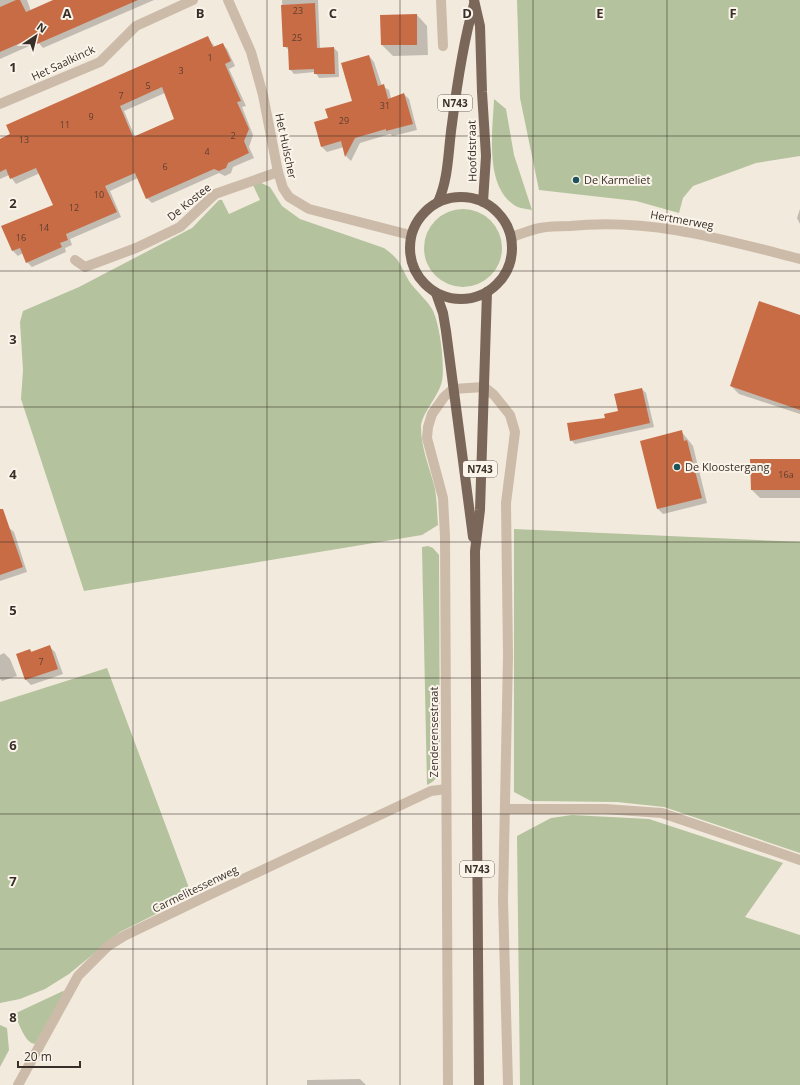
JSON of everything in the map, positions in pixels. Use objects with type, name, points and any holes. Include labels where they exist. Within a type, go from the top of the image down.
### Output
[{"type":"main road","name":"Hoofdstraat","points":[[438,202],[445,188],[452,124],[467,28],[474,2]]},
{"type":"main road","name":"Hoofdstraat","points":[[474,2],[480,26],[486,160],[484,202]]},
{"type":"main road","name":"N743","points":[[461,197],[484,202],[498,213],[506,224],[511,237],[512,250],[510,263],[505,274],[497,285],[475,298],[462,300],[448,298],[436,293],[425,285],[416,274],[411,261],[410,235],[417,221],[426,210],[438,202],[461,197]]},
{"type":"main road","name":"N743","points":[[475,551],[480,510],[487,292]]},
{"type":"main road","name":"N743","points":[[436,293],[443,313],[475,551],[479,1085]]},
{"type":"street","name":"Het Saalkinck","points":[[0,104],[100,62],[136,26],[193,0]]},
{"type":"street","name":"Het Hulscher","points":[[228,0],[252,52],[263,95],[278,172],[283,188],[289,197],[309,209],[410,235]]},
{"type":"street","points":[[441,0],[443,46]]},
{"type":"street","name":"De Kostee","points":[[74,260],[85,267],[136,248],[180,227],[215,194],[278,172]]},
{"type":"street","name":"Hertmerweg","points":[[511,237],[541,228],[605,223],[657,226],[720,238],[800,259]]},
{"type":"street","points":[[453,389],[484,387],[506,409],[510,415],[515,432],[506,503],[508,656],[503,900],[508,1085]]},
{"type":"street","name":"Zenderensestraat","points":[[448,1085],[445,536],[443,498],[427,438],[432,414],[444,397],[453,389]]},
{"type":"street","name":"Carmelitessenweg","points":[[18,1085],[78,976],[108,946],[124,936],[202,898],[417,797],[432,791],[446,789]]},
{"type":"street","points":[[505,809],[605,809],[662,813],[800,860]]},
{"type":"green space","points":[[517,0],[800,0],[800,156],[756,163],[693,186],[683,198],[679,213],[636,201],[539,190],[520,98]]},
{"type":"green space","points":[[494,99],[506,109],[514,155],[532,210],[520,208],[514,205],[504,196],[498,184],[492,156]]},
{"type":"green space","points":[[259,182],[270,187],[282,206],[300,219],[384,248],[390,252],[397,259],[409,281],[432,309],[435,315],[439,334],[443,374],[440,387],[424,416],[421,427],[421,435],[435,489],[438,525],[422,535],[84,591],[21,399],[23,370],[20,322],[23,311],[79,287],[192,228],[219,200],[222,200],[229,214],[260,200],[253,185]]},
{"type":"green space","points":[[455,209],[471,209],[485,215],[496,226],[502,240],[502,256],[496,270],[485,281],[471,287],[455,287],[441,281],[430,270],[424,256],[424,240],[430,226],[441,215]]},
{"type":"green space","points":[[514,529],[800,542],[800,853],[664,807],[617,802],[531,801],[514,792]]},
{"type":"green space","points":[[428,546],[433,548],[439,555],[440,769],[436,778],[427,785],[422,547]]},
{"type":"green space","points":[[107,668],[192,896],[120,932],[69,974],[45,989],[20,999],[0,1003],[0,702]]},
{"type":"green space","points":[[572,815],[649,819],[783,863],[745,917],[800,935],[800,1085],[520,1085],[517,836],[551,818]]},
{"type":"green space","points":[[63,991],[65,992],[35,1044],[31,1043],[23,1033],[15,1016],[16,1013]]},
{"type":"green space","points":[[0,1025],[7,1028],[9,1050],[0,1067]]},
{"type":"building","points":[[16,0],[20,0],[26,12],[53,0],[138,0],[37,44],[34,37],[0,52],[0,7]]},
{"type":"building","points":[[315,3],[317,48],[334,47],[335,74],[314,74],[314,69],[289,70],[288,47],[283,47],[281,5]]},
{"type":"building","points":[[417,14],[417,45],[381,45],[380,15]]},
{"type":"building","points":[[208,36],[213,47],[223,43],[231,61],[225,64],[241,101],[237,102],[249,129],[244,141],[249,153],[228,163],[226,168],[219,171],[214,169],[146,199],[135,173],[105,186],[117,212],[66,234],[68,240],[60,243],[62,247],[26,263],[20,248],[12,251],[1,226],[53,205],[36,168],[10,179],[6,169],[0,172],[0,139],[10,134],[6,125]],"holes":[[[162,87],[174,119],[133,137],[120,106]]]},
{"type":"building","points":[[369,55],[378,86],[384,84],[388,99],[404,93],[413,124],[386,131],[386,129],[355,138],[345,157],[341,141],[321,147],[314,122],[328,118],[325,109],[352,101],[341,63]]},
{"type":"building","points":[[759,301],[800,315],[800,410],[730,386]]},
{"type":"building","points":[[642,388],[650,423],[570,441],[567,423],[605,418],[604,414],[618,411],[614,394]]},
{"type":"building","points":[[682,430],[684,441],[687,440],[702,498],[657,509],[640,441]]},
{"type":"building","points":[[750,459],[800,459],[800,490],[751,490]]},
{"type":"building","points":[[0,509],[3,509],[23,567],[0,575]]},
{"type":"building","points":[[50,645],[58,669],[25,680],[16,654],[30,649],[31,652]]},
{"type":"place","name":"De Karmeliet","points":[[576,180]]},
{"type":"place","name":"De Kloostergang","points":[[677,467]]}]
